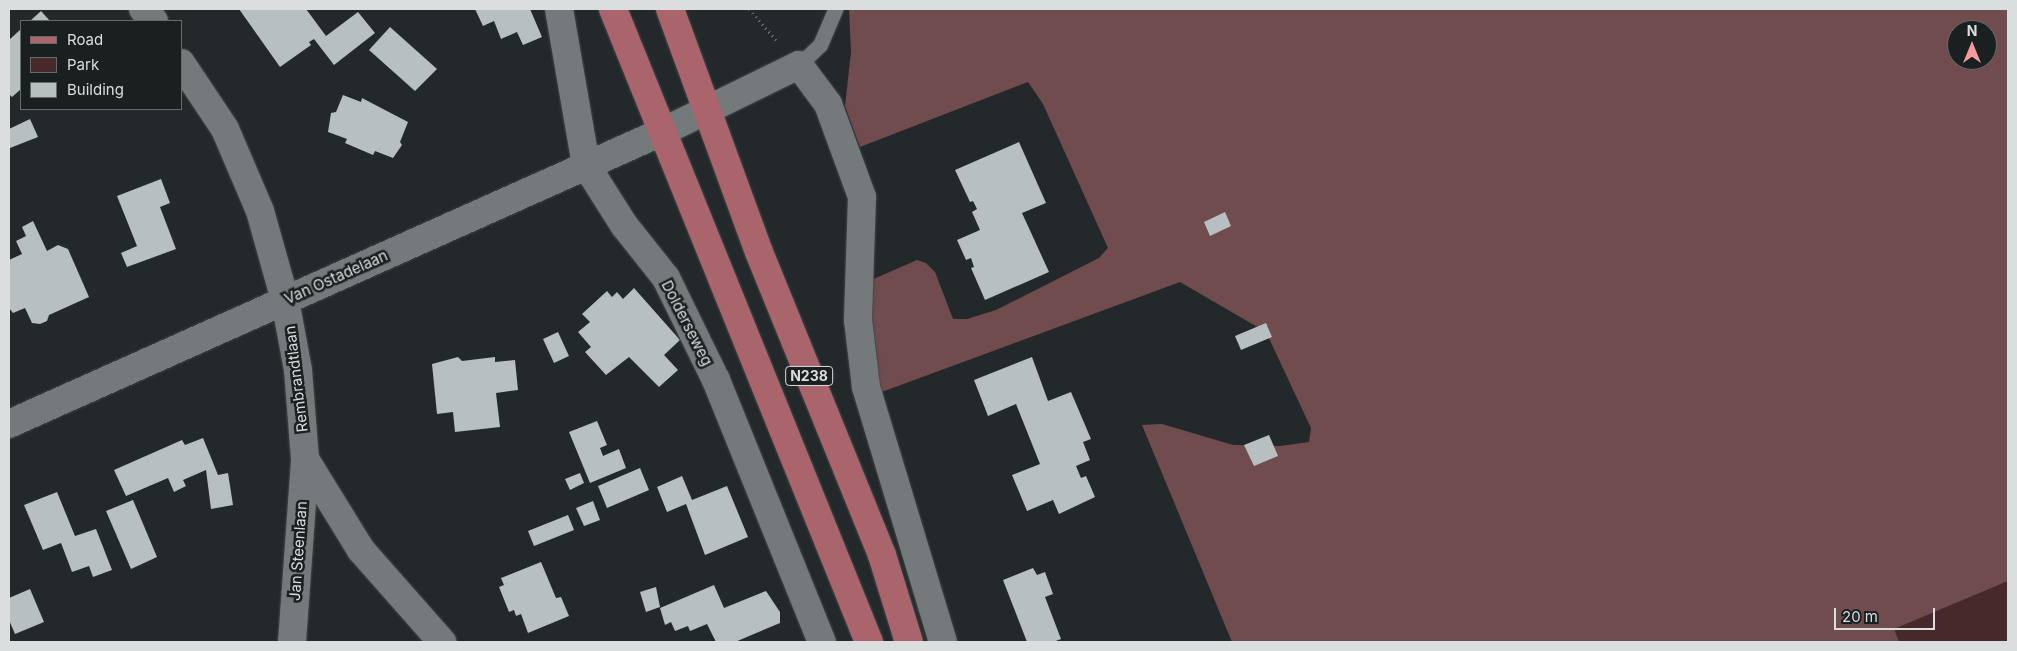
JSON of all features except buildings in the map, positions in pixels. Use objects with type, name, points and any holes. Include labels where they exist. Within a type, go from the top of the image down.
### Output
[{"type":"main road","name":"N238","points":[[613,9],[664,131],[869,642]]},
{"type":"main road","name":"N238","points":[[670,9],[758,252],[882,555],[909,642]]},
{"type":"street","points":[[142,9],[153,20]]},
{"type":"street","name":"Dolderseweg","points":[[559,9],[586,165],[624,225],[666,278],[716,380],[822,642]]},
{"type":"street","name":"Rembrandtlaan","points":[[182,65],[224,129],[252,192],[285,300],[298,370],[305,459],[361,550],[442,642]]},
{"type":"street","points":[[664,131],[799,65],[828,104],[862,197],[858,320],[866,387],[943,642]]},
{"type":"street","name":"Van Ostadelaan","points":[[9,424],[664,131]]},
{"type":"street","name":"Jan Steenlaan","points":[[292,642],[305,459]]},
{"type":"lane","points":[[799,65],[820,45],[835,9]]},
{"type":"path","points":[[749,9],[799,65]]},
{"type":"green space","points":[[2008,581],[2008,642],[1899,642],[1894,629]]},
{"type":"shaded area","points":[[849,9],[2008,9],[2008,581],[1894,629],[1899,642],[1232,642],[1142,425],[1162,424],[1233,445],[1280,446],[1309,442],[1311,428],[1266,332],[1180,282],[879,393],[872,347],[869,281],[917,260],[926,263],[935,272],[953,319],[967,319],[996,310],[1099,258],[1108,248],[1043,104],[1028,82],[860,147],[845,106],[851,52]]}]
